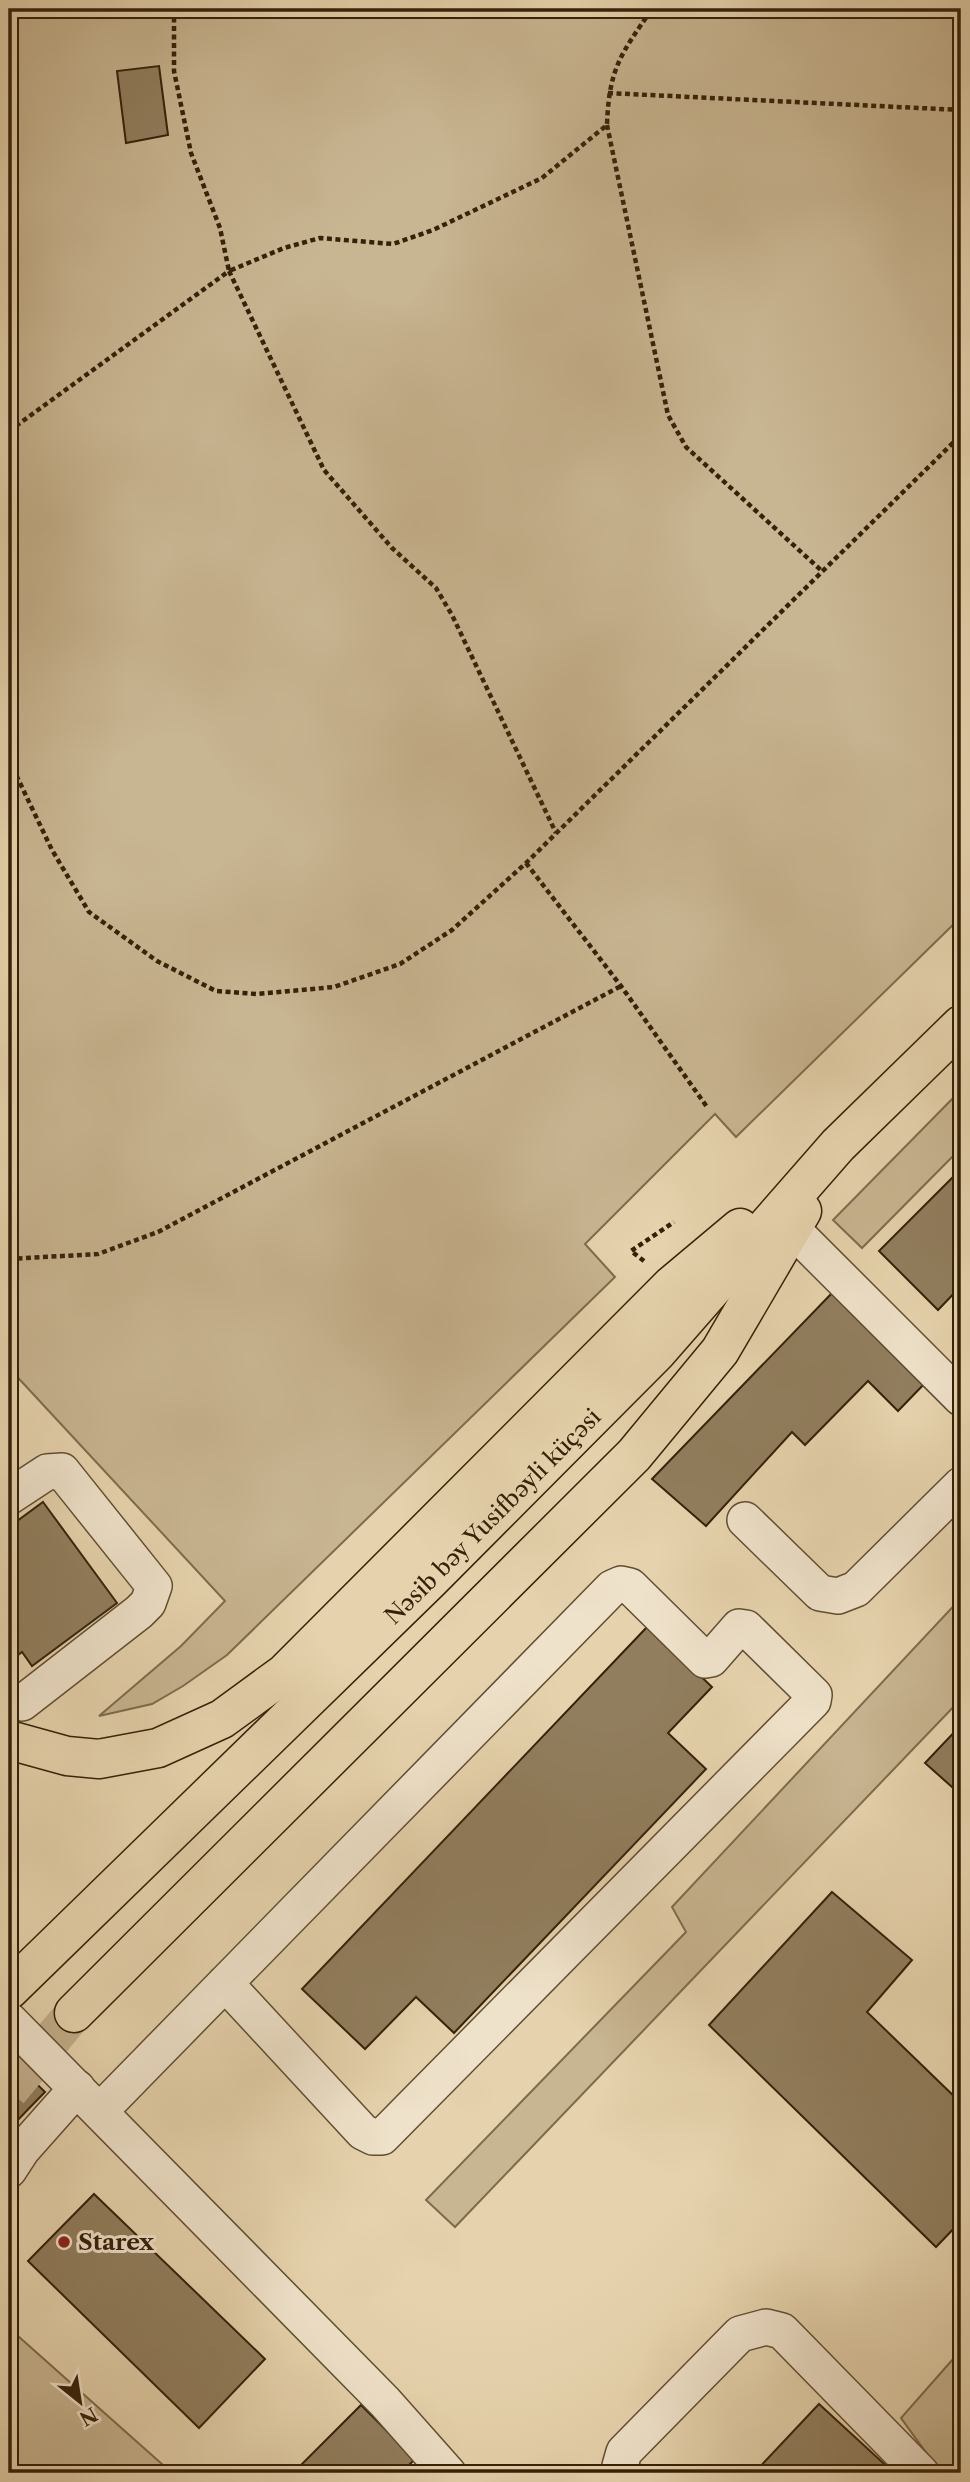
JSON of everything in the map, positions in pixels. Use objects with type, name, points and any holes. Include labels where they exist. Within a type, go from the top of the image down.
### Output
[{"type":"main road","name":"Nəsib bəy Yusifbəyli küçəsi","points":[[9,1990],[430,1580],[657,1352],[838,1145],[961,1025]]},
{"type":"main road","points":[[75,2013],[634,1455],[720,1350],[838,1145]]},
{"type":"main road","points":[[22,1744],[67,1756],[99,1759],[158,1748],[222,1719],[285,1673],[672,1285],[838,1145]]},
{"type":"lane","points":[[792,1229],[961,1398]]},
{"type":"lane","points":[[9,1497],[47,1472],[62,1471],[154,1586],[148,1603],[139,1612],[15,1692],[22,1744]]},
{"type":"lane","points":[[745,1520],[820,1593],[838,1596],[856,1589],[961,1485]]},
{"type":"lane","points":[[9,2170],[22,2150],[88,2099],[225,1983],[611,1588],[621,1584],[630,1586],[705,1660],[711,1659],[739,1627],[746,1628],[814,1695],[813,1701],[382,2137],[373,2137],[363,2132],[225,1983]]},
{"type":"lane","points":[[9,2020],[385,2402],[449,2473]]},
{"type":"lane","points":[[624,2473],[620,2466],[624,2452],[740,2334],[766,2327],[782,2331],[921,2473]]},
{"type":"path","points":[[9,14],[21,9]]},
{"type":"path","points":[[174,9],[174,71],[191,153],[220,228],[229,271],[324,470],[392,548],[436,588],[447,606],[556,833]]},
{"type":"path","points":[[652,9],[619,58],[608,93],[607,125],[668,415],[686,447],[823,572]]},
{"type":"path","points":[[608,93],[961,110]]},
{"type":"path","points":[[9,431],[229,271],[284,248],[320,238],[393,244],[433,230],[542,178],[607,125]]},
{"type":"path","points":[[9,760],[52,850],[89,912],[157,961],[216,991],[256,994],[334,987],[400,964],[452,930],[526,863],[961,435]]},
{"type":"path","points":[[526,863],[621,986],[707,1107]]},
{"type":"path","points":[[9,1259],[97,1254],[158,1232],[621,986]]},
{"type":"path","points":[[631,1251],[674,1222]]},
{"type":"shaded area","points":[[9,9],[961,9],[961,917],[736,1137],[715,1114],[585,1244],[615,1277],[227,1655],[152,1704],[99,1716],[181,1646],[225,1601],[9,1368]]},
{"type":"shaded area","points":[[961,1090],[961,1148],[862,1248],[833,1220]]},
{"type":"shaded area","points":[[961,1598],[961,1699],[455,2227],[426,2200],[686,1932],[672,1907]]},
{"type":"shaded area","points":[[9,2328],[172,2473],[9,2473]]},
{"type":"shaded area","points":[[961,2350],[961,2473],[941,2473],[901,2418]]},
{"type":"building","points":[[159,66],[168,135],[126,143],[117,71]]},
{"type":"building","points":[[961,1169],[961,1286],[938,1310],[879,1251]]},
{"type":"building","points":[[833,1292],[928,1380],[898,1411],[868,1381],[805,1445],[792,1432],[706,1526],[652,1479]]},
{"type":"building","points":[[43,1502],[117,1603],[32,1666],[22,1652],[9,1662],[9,1527]]},
{"type":"building","points":[[648,1626],[712,1687],[668,1733],[706,1769],[454,2033],[416,1997],[365,2049],[302,1989]]},
{"type":"building","points":[[961,1725],[961,1795],[925,1763]]},
{"type":"building","points":[[832,1892],[912,1960],[867,2012],[961,2103],[961,2221],[936,2247],[709,2025]]},
{"type":"building","points":[[9,2057],[45,2092],[9,2129]]},
{"type":"building","points":[[94,2194],[265,2359],[199,2428],[28,2261]]},
{"type":"building","points":[[819,2404],[894,2473],[754,2473]]},
{"type":"building","points":[[361,2405],[415,2459],[401,2473],[293,2473]]},
{"type":"tunnel","points":[[9,2091],[74,2013]]},
{"type":"place","name":"Starex","points":[[64,2242]]}]
